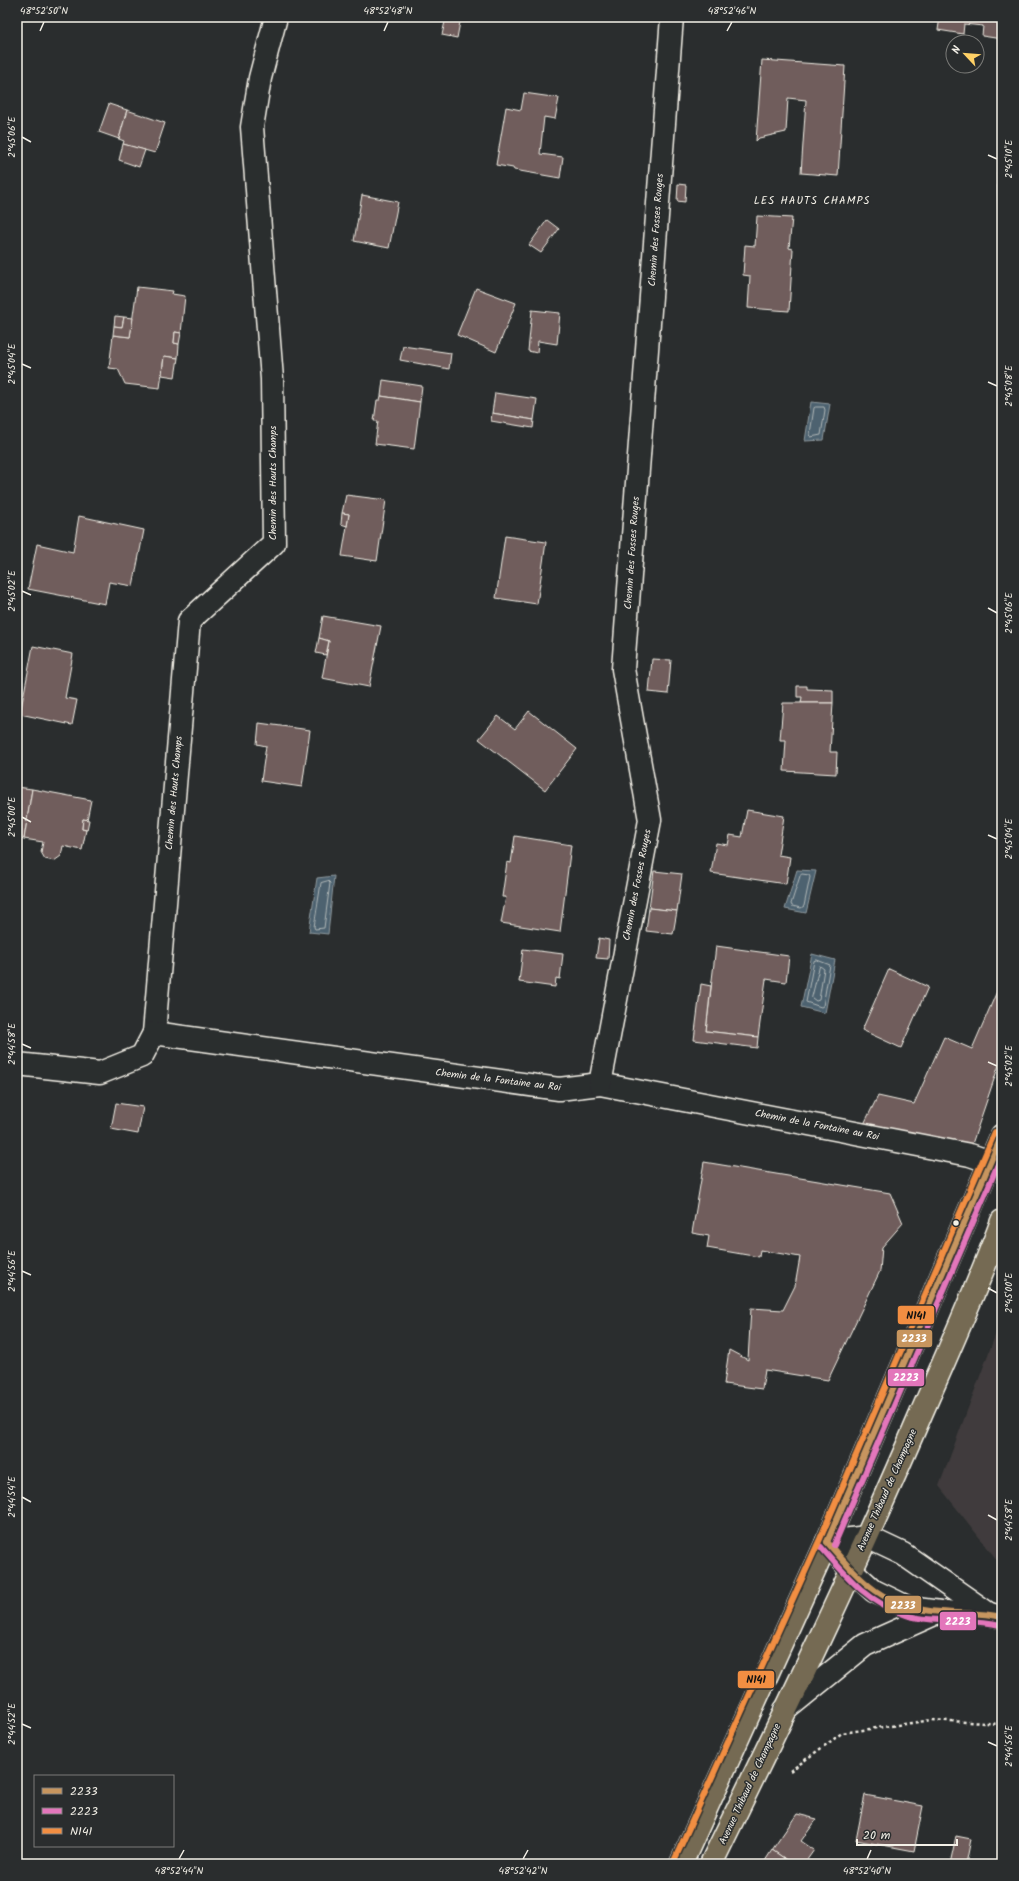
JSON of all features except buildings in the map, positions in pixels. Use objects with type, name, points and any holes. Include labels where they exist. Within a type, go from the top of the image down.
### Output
[{"type":"main road","points":[[681,1864],[996,1164],[1002,1134]]},
{"type":"main road","name":"Avenue Thibaud de Champagne","points":[[711,1864],[867,1537],[985,1268],[1002,1221]]},
{"type":"street","name":"Chemin des Hauts Champs","points":[[154,1033],[189,621],[274,543],[272,379],[252,127],[260,78],[276,17]]},
{"type":"street","name":"Chemin des Fosses Rouges","points":[[600,1084],[650,820],[623,669],[672,17]]},
{"type":"street","points":[[17,1064],[100,1073],[142,1056],[154,1033]]},
{"type":"street","name":"Chemin de la Fontaine au Roi","points":[[154,1033],[559,1089],[600,1084],[970,1155],[996,1164]]},
{"type":"street","points":[[827,1542],[867,1537],[903,1554],[995,1616]]},
{"type":"street","points":[[827,1542],[851,1570],[874,1591],[909,1608],[995,1616]]},
{"type":"street","points":[[784,1710],[866,1644],[940,1612]]},
{"type":"path","points":[[784,1775],[842,1733],[932,1720],[1002,1724]]},
{"type":"shaded area","points":[[1002,1317],[1002,1561],[997,1560],[939,1486]]},
{"type":"water","points":[[811,402],[830,404],[824,440],[805,441]]},
{"type":"water","points":[[797,870],[816,871],[806,913],[785,909]]},
{"type":"water","points":[[334,876],[328,934],[309,932],[317,878]]},
{"type":"water","points":[[812,954],[835,960],[825,1013],[801,1007]]},
{"type":"transit line","name":"N141","points":[[674,1861],[820,1539],[995,1132]]},
{"type":"transit line","name":"2233","points":[[827,1542],[1002,1135]]},
{"type":"transit line","name":"2223","points":[[834,1545],[1002,1155]]},
{"type":"transit line","name":"2233","points":[[827,1542],[863,1581],[889,1599],[921,1610],[949,1613],[987,1614],[1002,1617]]},
{"type":"transit line","name":"2223","points":[[821,1547],[849,1578],[869,1596],[892,1610],[918,1618],[992,1623],[1000,1625]]},
{"type":"district","name":"LES HAUTS CHAMPS","points":[[812,201]]}]
